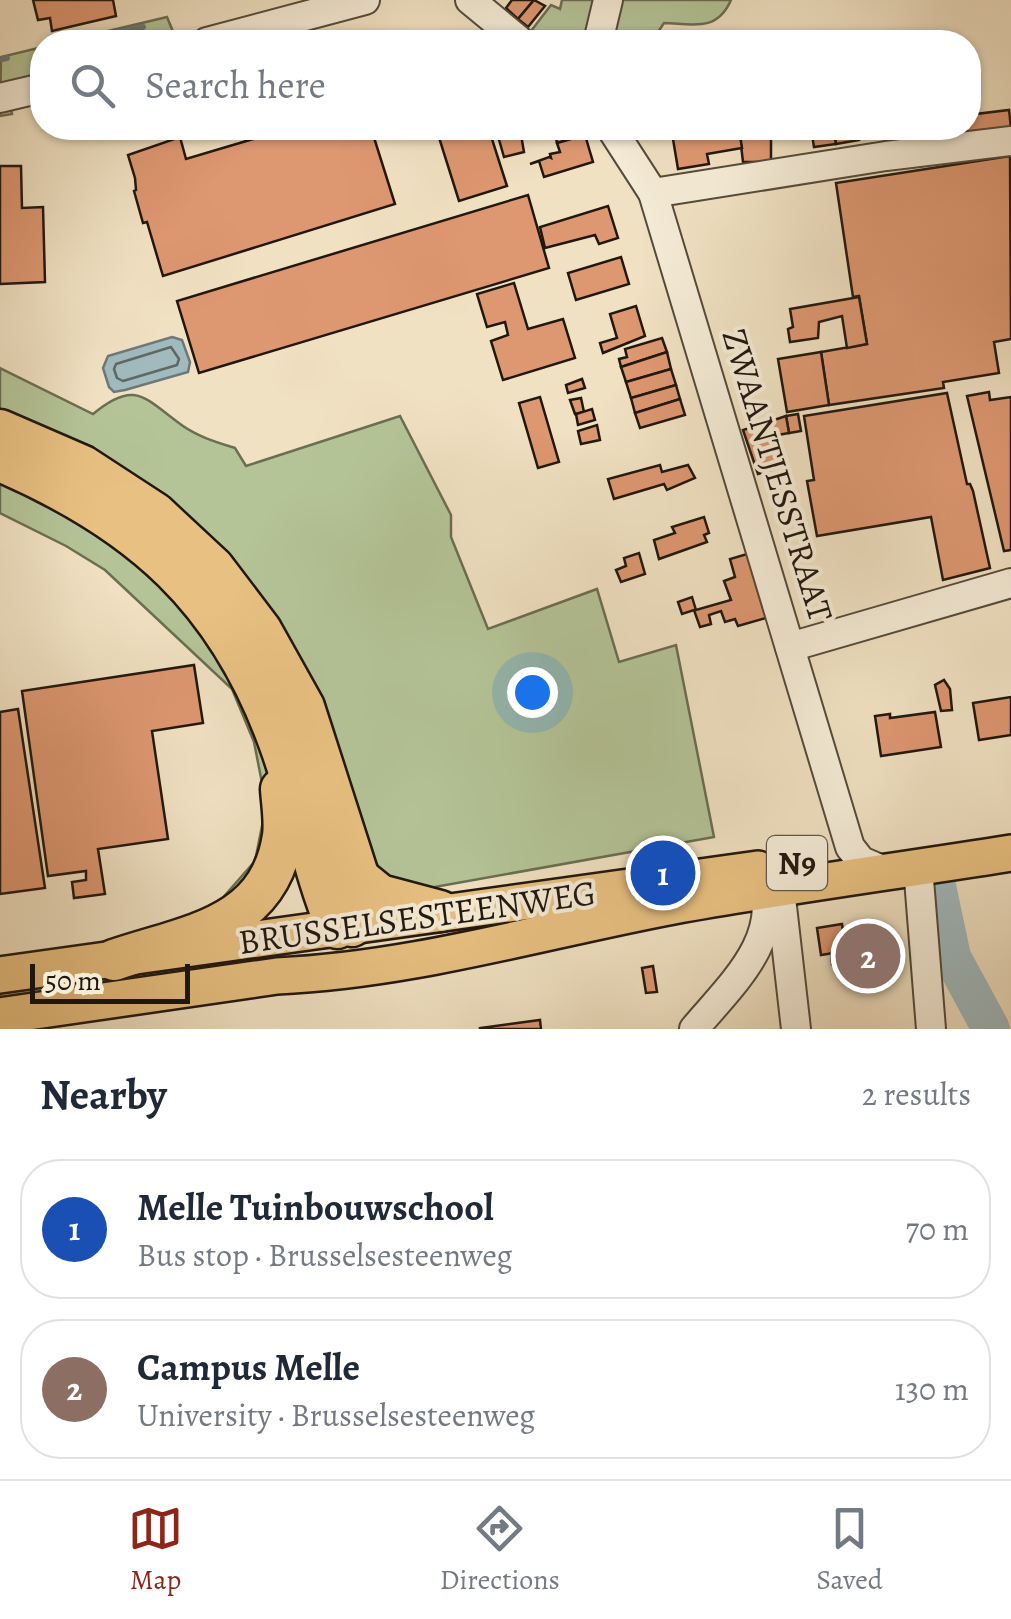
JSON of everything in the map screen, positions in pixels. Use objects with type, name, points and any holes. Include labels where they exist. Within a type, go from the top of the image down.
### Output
[{"type":"highway","points":[[0,430],[98,475],[155,514],[214,568],[261,630],[304,707],[359,878],[345,930]]},
{"type":"highway","points":[[0,460],[59,486],[102,512],[172,570],[214,616],[241,655],[280,745],[345,930]]},
{"type":"highway","points":[[114,960],[165,942],[199,936],[225,924],[257,896],[276,865],[284,833],[280,745]]},
{"type":"highway","points":[[359,878],[380,895],[440,911]]},
{"type":"main road","name":"BRUSSELSESTEENWEG","points":[[0,1016],[419,960],[768,883],[853,854],[1011,831]]},
{"type":"main road","name":"BRUSSELSESTEENWEG","points":[[0,975],[345,930],[440,911],[825,881],[1011,852]]},
{"type":"main road","points":[[277,976],[324,958],[345,930],[372,948],[419,960]]},
{"type":"street","points":[[251,30],[365,0]]},
{"type":"street","points":[[470,0],[507,30]]},
{"type":"street","points":[[601,30],[608,0]]},
{"type":"street","points":[[0,98],[30,91]]},
{"type":"street","name":"ZWAANTJESSTRAAT","points":[[619,140],[654,193],[853,854]]},
{"type":"street","points":[[654,193],[886,156],[1011,141]]},
{"type":"street","points":[[790,647],[1011,583]]},
{"type":"street","points":[[825,881],[853,854],[902,870],[931,1029]]},
{"type":"street","points":[[694,1029],[754,957],[764,935],[768,883]]},
{"type":"street","points":[[768,883],[796,1029]]},
{"type":"green space","points":[[562,0],[597,0],[591,30],[532,30],[551,5],[560,9]]},
{"type":"green space","points":[[621,0],[731,0],[712,22],[664,23],[659,30],[615,30]]},
{"type":"green space","points":[[167,17],[172,30],[112,30]]},
{"type":"green space","points":[[30,50],[30,79],[7,86],[12,114],[0,116],[1,57]]},
{"type":"green space","points":[[0,368],[93,414],[120,397],[140,396],[195,433],[235,448],[246,466],[400,416],[451,515],[451,537],[488,629],[597,589],[619,662],[676,645],[714,837],[418,890],[397,885],[379,868],[106,461],[58,433],[0,411]]},
{"type":"green space","points":[[0,481],[89,525],[149,573],[201,631],[241,697],[268,764],[273,807],[256,880],[219,902],[255,861],[264,816],[254,742],[232,689],[105,570],[0,513]]},
{"type":"green space","points":[[283,945],[285,961],[0,1003],[0,983]]},
{"type":"water","points":[[172,337],[182,340],[190,362],[188,372],[125,390],[114,392],[109,387],[103,368],[108,356]]},
{"type":"building","points":[[33,0],[113,0],[116,16],[56,30],[52,30],[50,18],[38,20]]},
{"type":"building","points":[[512,0],[534,0],[518,19],[506,8]]},
{"type":"building","points":[[534,0],[545,6],[528,27],[518,19]]},
{"type":"building","points":[[1009,110],[1011,128],[981,133],[981,113]]},
{"type":"building","points":[[181,140],[186,159],[250,140],[375,140],[395,204],[163,276],[147,222],[143,223],[128,155]]},
{"type":"building","points":[[440,140],[492,140],[507,186],[459,201]]},
{"type":"building","points":[[499,140],[522,140],[524,152],[504,157]]},
{"type":"building","points":[[586,140],[593,162],[544,177],[539,161],[530,164],[560,152],[557,143]]},
{"type":"building","points":[[673,140],[741,140],[742,148],[707,154],[709,164],[678,169]]},
{"type":"building","points":[[740,140],[771,140],[771,162],[743,162]]},
{"type":"building","points":[[813,140],[836,140],[836,144],[814,147]]},
{"type":"building","points":[[1010,156],[1011,339],[994,342],[999,373],[943,382],[944,388],[829,405],[821,352],[867,344],[859,296],[853,297],[836,183]]},
{"type":"building","points":[[0,166],[21,166],[22,208],[43,207],[45,282],[0,284]]},
{"type":"building","points":[[528,195],[549,268],[199,373],[177,301]]},
{"type":"building","points":[[608,206],[618,238],[599,244],[595,235],[545,248],[540,227]]},
{"type":"building","points":[[621,257],[629,284],[576,300],[568,273]]},
{"type":"building","points":[[514,283],[528,329],[563,319],[575,358],[503,380],[491,341],[508,335],[505,322],[487,327],[477,294]]},
{"type":"building","points":[[859,297],[867,344],[847,348],[842,316],[819,322],[818,338],[790,342],[790,309]]},
{"type":"building","points":[[636,306],[645,336],[603,353],[600,343],[617,338],[610,314]]},
{"type":"building","points":[[662,338],[667,352],[621,367],[619,359],[627,357],[625,349]]},
{"type":"building","points":[[667,352],[671,369],[626,382],[621,367]]},
{"type":"building","points":[[821,352],[829,405],[787,412],[778,359]]},
{"type":"building","points":[[671,369],[676,385],[631,398],[626,382]]},
{"type":"building","points":[[582,379],[585,388],[568,393],[566,385]]},
{"type":"building","points":[[676,385],[680,399],[635,413],[631,398]]},
{"type":"building","points":[[989,392],[990,400],[1011,397],[1011,550],[1004,551],[967,396]]},
{"type":"building","points":[[947,393],[990,568],[943,580],[931,517],[817,536],[807,481],[814,480],[804,416]]},
{"type":"building","points":[[540,397],[559,462],[538,468],[519,403]]},
{"type":"building","points":[[581,398],[584,412],[575,414],[570,400]]},
{"type":"building","points":[[680,399],[685,415],[640,428],[635,413]]},
{"type":"building","points":[[592,409],[595,420],[578,425],[576,414]]},
{"type":"building","points":[[798,414],[801,431],[789,433],[786,416]]},
{"type":"building","points":[[786,416],[789,433],[778,435],[784,453],[776,456],[765,423]]},
{"type":"building","points":[[765,423],[781,467],[758,474],[743,430]]},
{"type":"building","points":[[597,425],[600,440],[581,444],[578,431]]},
{"type":"building","points":[[660,465],[662,472],[688,465],[695,478],[667,490],[664,484],[614,499],[608,479]]},
{"type":"building","points":[[704,517],[709,533],[704,535],[707,542],[659,559],[654,540],[675,533],[672,527]]},
{"type":"building","points":[[639,553],[645,574],[621,582],[616,570],[626,566],[624,558]]},
{"type":"building","points":[[747,554],[766,618],[738,626],[735,619],[725,622],[721,611],[709,615],[711,624],[700,627],[694,610],[682,614],[678,602],[692,597],[696,610],[731,600],[724,581],[735,577],[730,559]]},
{"type":"building","points":[[194,665],[203,723],[152,731],[168,839],[98,849],[105,894],[74,898],[72,882],[86,880],[86,871],[48,876],[22,691]]},
{"type":"building","points":[[944,680],[950,689],[952,710],[941,711],[935,685]]},
{"type":"building","points":[[1011,697],[1011,735],[979,740],[973,703]]},
{"type":"building","points":[[18,709],[45,888],[0,894],[0,712]]},
{"type":"building","points":[[935,712],[941,747],[881,756],[875,716]]},
{"type":"building","points":[[842,924],[846,951],[821,955],[817,928]]},
{"type":"building","points":[[846,951],[847,962],[832,964],[831,953]]},
{"type":"building","points":[[653,966],[657,992],[646,993],[642,968]]},
{"type":"building","points":[[540,1020],[541,1029],[480,1029],[480,1028]]},
{"type":"waterway","points":[[130,30],[143,27]]},
{"type":"waterway","points":[[2,59],[7,58]]},
{"type":"waterway","points":[[937,886],[952,957],[991,1029]]},
{"type":"place","name":"Melle Tuinbouwschool","points":[[663,873]]},
{"type":"place","name":"Campus Melle","points":[[868,956]]}]
